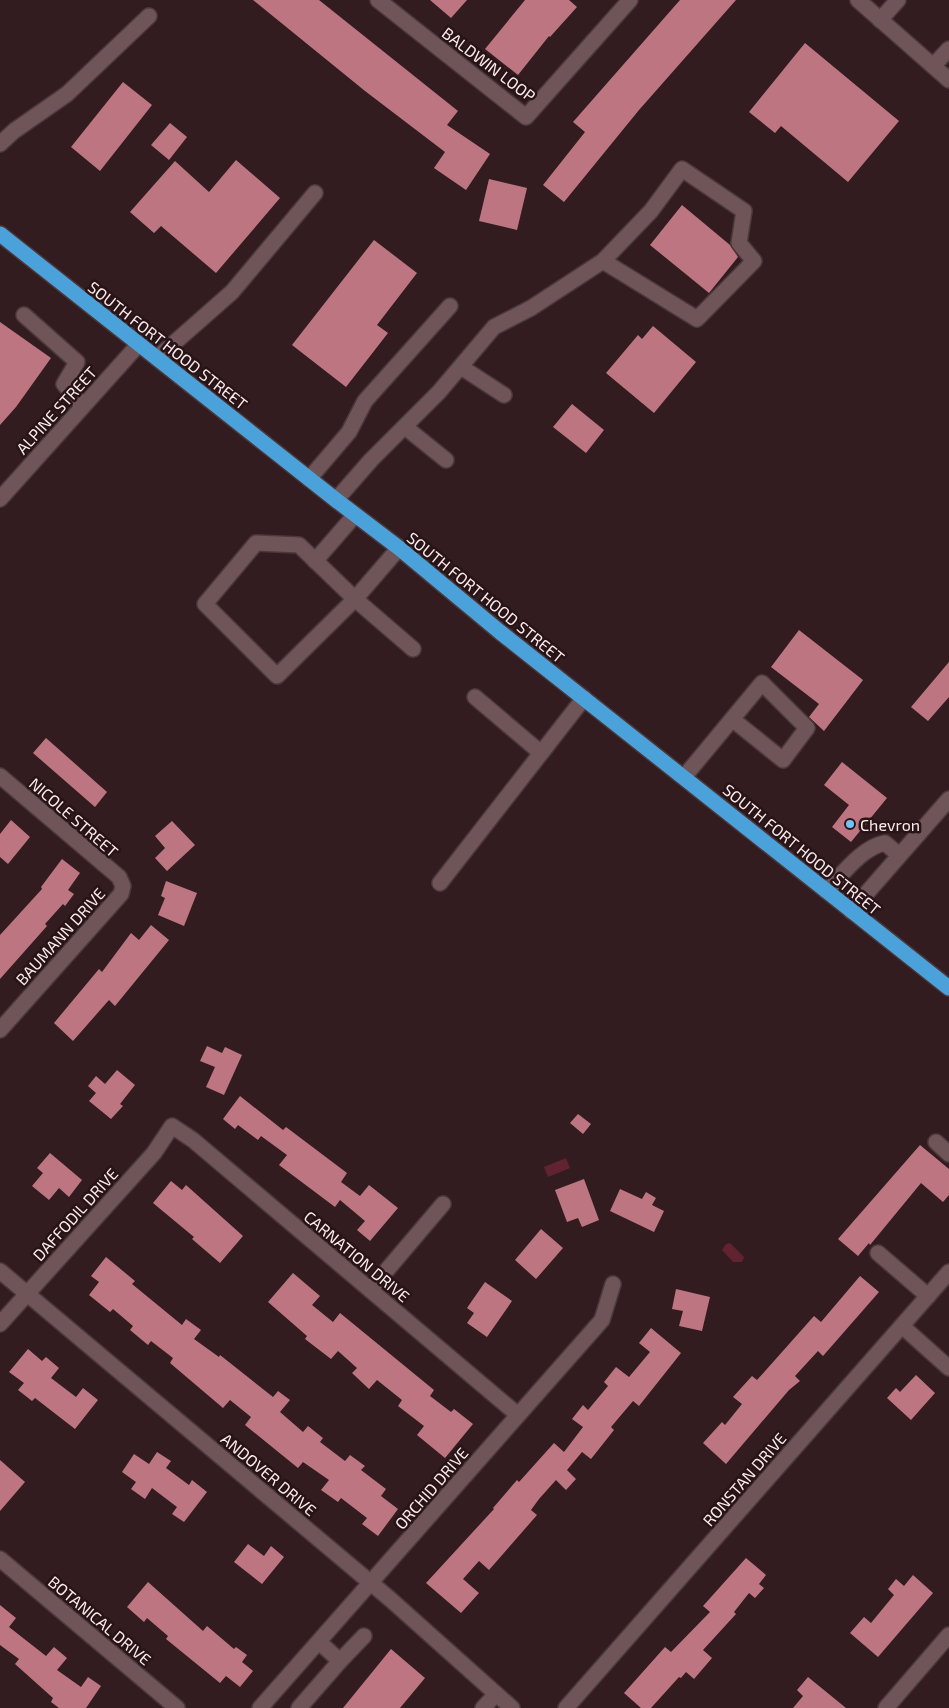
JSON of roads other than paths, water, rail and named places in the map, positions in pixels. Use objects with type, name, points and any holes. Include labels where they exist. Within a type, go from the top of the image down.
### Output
[{"type":"highway","name":"SOUTH FORT HOOD STREET","points":[[0,234],[354,515],[399,548],[584,698],[949,988]]},
{"type":"street","name":"BALDWIN LOOP","points":[[378,0],[526,118],[630,0]]},
{"type":"street","points":[[858,0],[949,80]]},
{"type":"street","points":[[880,20],[898,0]]},
{"type":"street","points":[[0,144],[14,131],[67,94],[149,16]]},
{"type":"street","points":[[933,66],[949,49]]},
{"type":"street","points":[[336,500],[371,460],[461,367],[494,327],[531,308],[603,261],[651,211],[682,169],[744,211],[739,243],[754,261],[697,319],[603,261]]},
{"type":"street","points":[[157,358],[232,292],[315,193]]},
{"type":"street","points":[[309,479],[349,432],[365,401],[450,306]]},
{"type":"street","points":[[24,314],[77,362],[64,384],[83,406]]},
{"type":"street","name":"ALPINE STREET","points":[[0,499],[139,344]]},
{"type":"street","points":[[461,367],[504,395]]},
{"type":"street","points":[[405,426],[446,460]]},
{"type":"street","points":[[315,561],[354,515]]},
{"type":"street","points":[[399,548],[355,599],[277,676],[205,604],[256,543],[299,546],[355,599],[413,649]]},
{"type":"street","points":[[684,777],[732,719],[762,683],[807,728],[783,760],[732,719]]},
{"type":"street","points":[[475,697],[541,753]]},
{"type":"street","points":[[440,883],[584,698]]},
{"type":"street","name":"NICOLE STREET","points":[[0,776],[118,878],[123,886]]},
{"type":"street","points":[[851,911],[949,799]]},
{"type":"street","points":[[826,891],[859,858],[878,844],[885,842],[900,855]]},
{"type":"street","name":"BAUMANN DRIVE","points":[[0,1030],[121,894],[123,886]]},
{"type":"street","name":"CARNATION DRIVE","points":[[172,1126],[193,1140],[518,1415]]},
{"type":"street","name":"DAFFODIL DRIVE","points":[[0,1324],[154,1153],[172,1126]]},
{"type":"street","points":[[936,1142],[949,1154]]},
{"type":"street","points":[[370,1290],[443,1204]]},
{"type":"street","points":[[878,1253],[928,1296]]},
{"type":"street","name":"ANDOVER DRIVE","points":[[0,1270],[370,1583],[512,1708]]},
{"type":"street","name":"RONSTAN DRIVE","points":[[566,1708],[949,1272]]},
{"type":"street","name":"ORCHID DRIVE","points":[[266,1706],[370,1583],[602,1320],[613,1284]]},
{"type":"street","points":[[902,1326],[949,1368]]},
{"type":"street","name":"BOTANICAL DRIVE","points":[[0,1560],[177,1708]]},
{"type":"street","points":[[886,1708],[949,1635]]},
{"type":"street","points":[[299,1708],[364,1636]]},
{"type":"street","points":[[319,1642],[340,1661]]},
{"type":"street","points":[[483,1708],[496,1694]]},
{"type":"place","name":"Chevron","points":[[850,824]]}]
